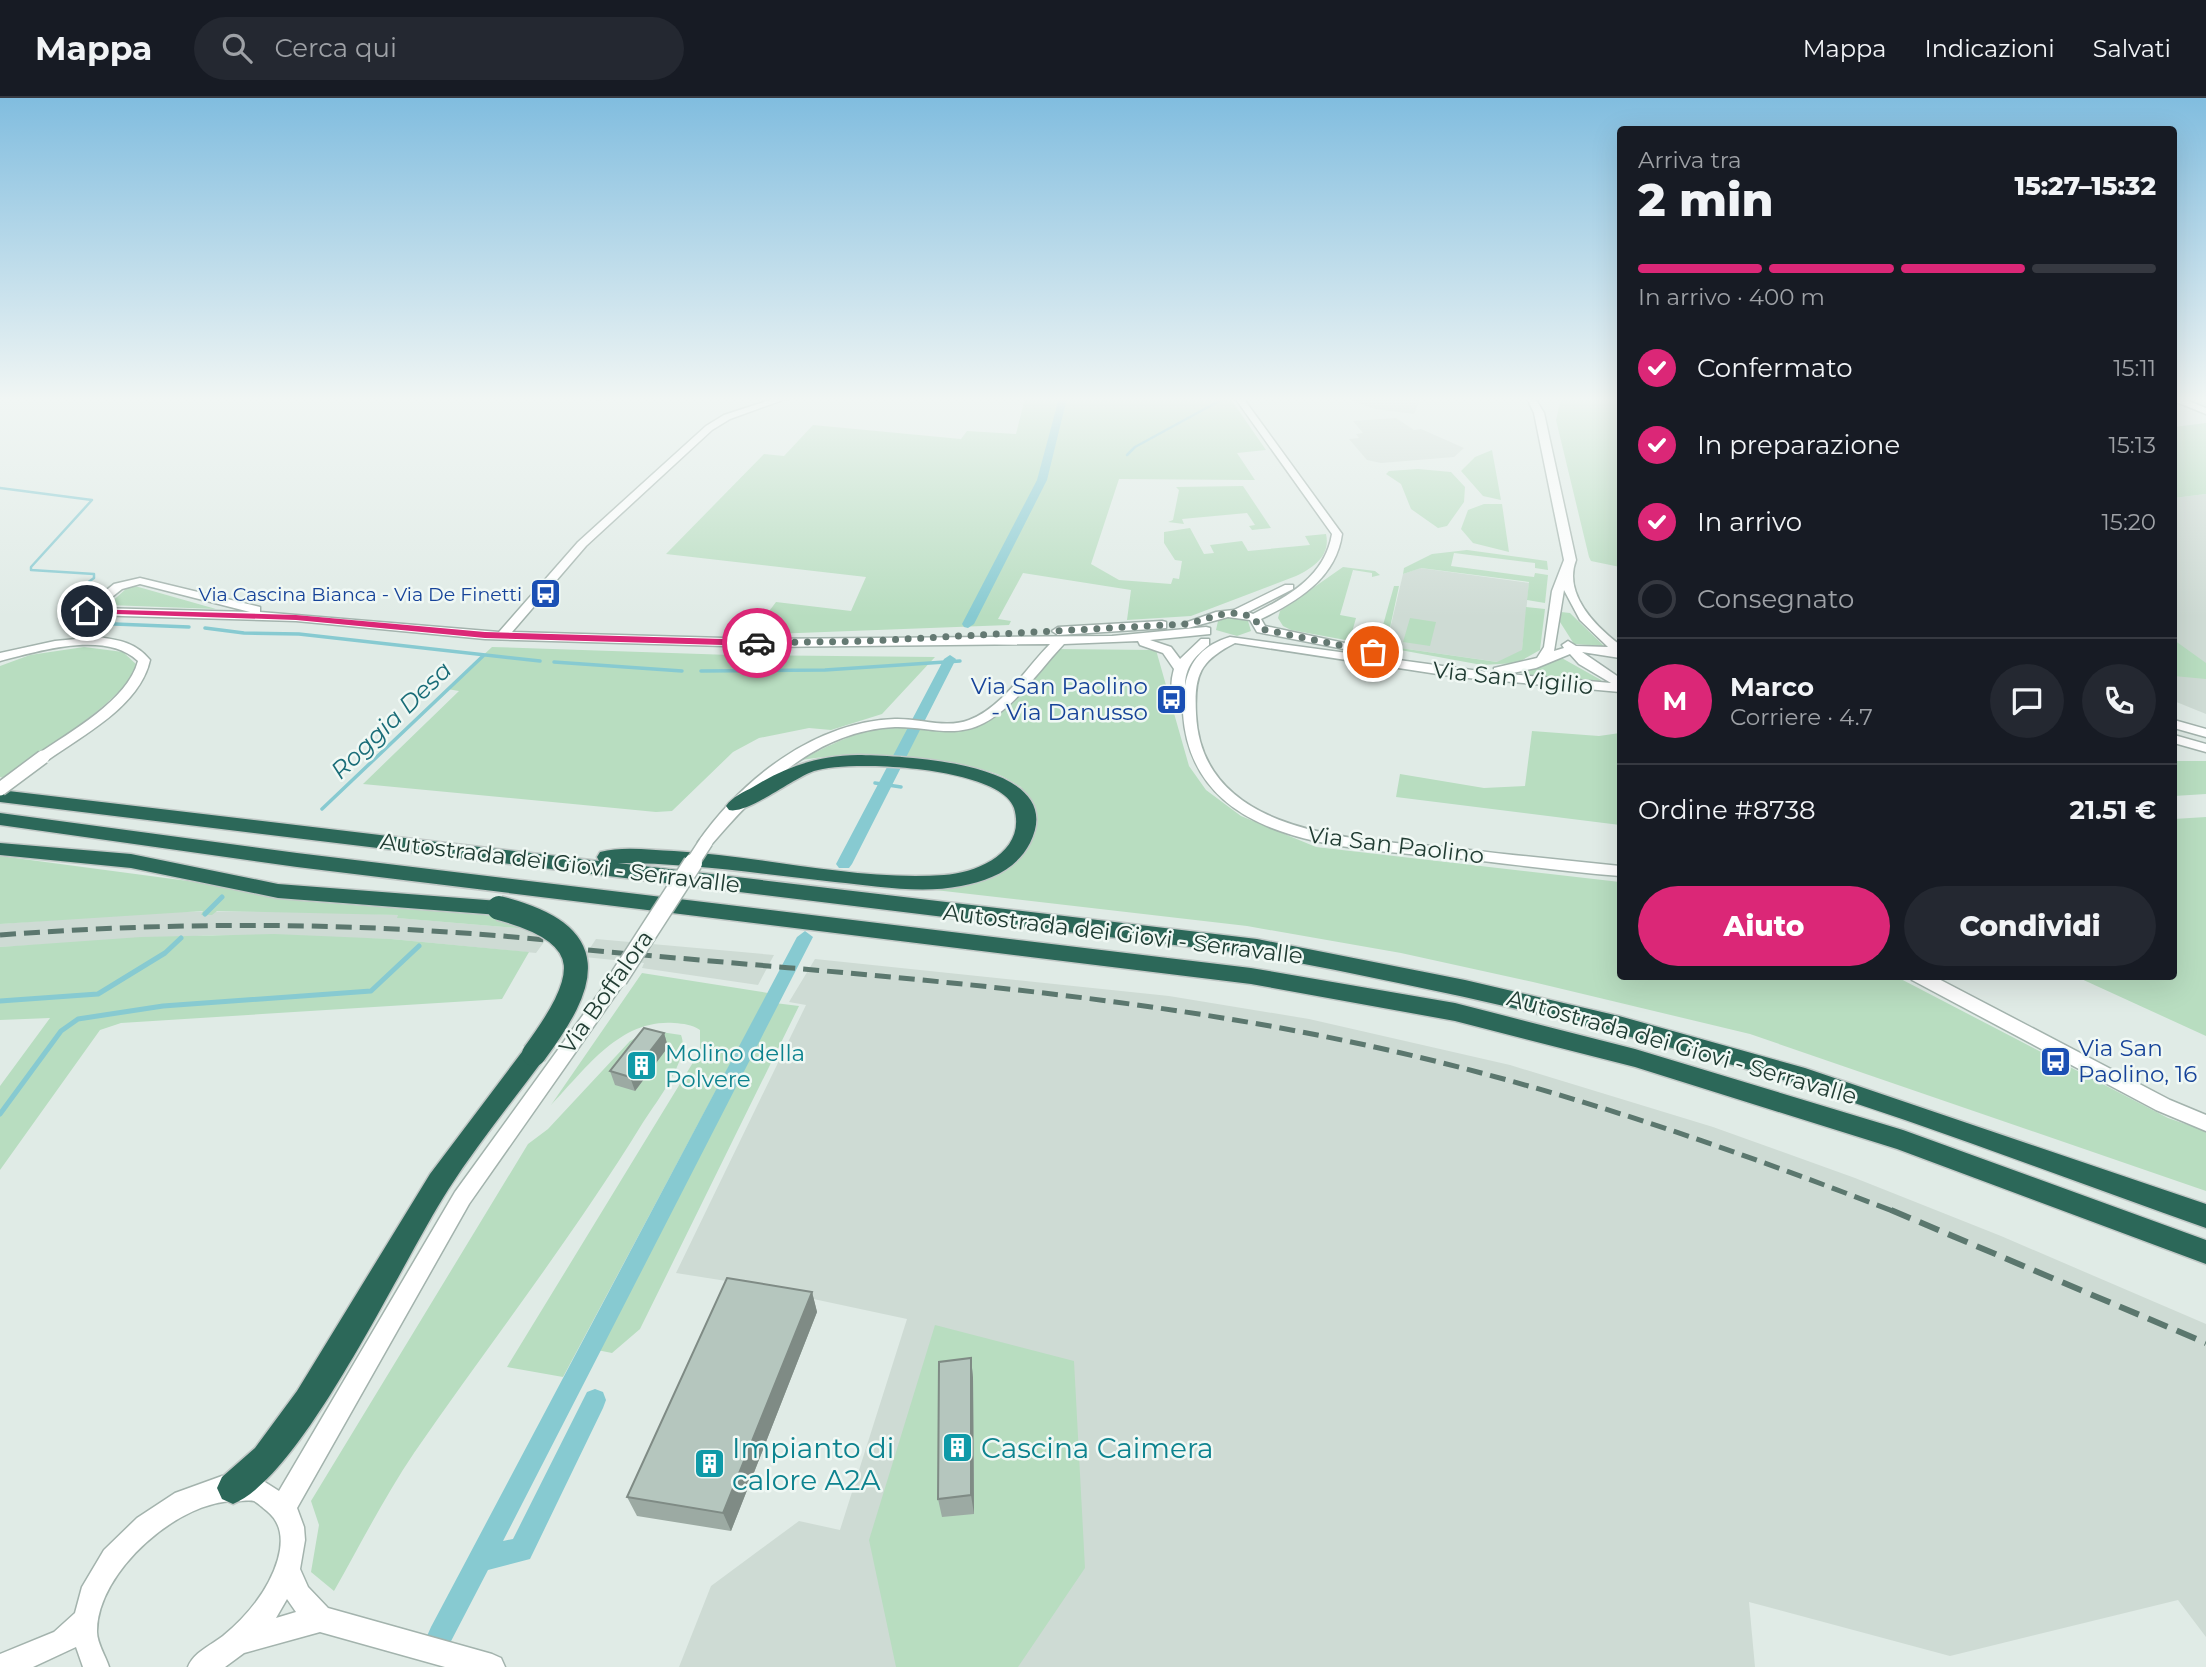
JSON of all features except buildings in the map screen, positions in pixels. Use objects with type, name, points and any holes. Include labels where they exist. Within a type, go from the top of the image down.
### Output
[{"type":"highway","points":[[545,859],[653,855],[821,874],[944,883],[983,873],[1000,865],[1014,853],[1027,827],[1022,804],[1016,794],[992,778],[975,772],[872,761],[820,764],[798,770],[736,806]]},
{"type":"highway","points":[[0,781],[78,793],[127,809]]},
{"type":"highway","name":"Autostrada dei Giovi - Serravalle","points":[[0,796],[545,859],[1257,947],[1447,983],[1671,1038],[1851,1094],[2206,1216]]},
{"type":"highway","name":"Autostrada dei Giovi - Serravalle","points":[[0,819],[297,860],[1251,975],[1455,1013],[1635,1058],[1903,1140],[2206,1252]]},
{"type":"highway","points":[[0,849],[131,861],[278,891],[499,908],[532,917],[555,929],[574,957],[575,983],[566,1009],[439,1182],[309,1401],[266,1459],[233,1488]]},
{"type":"highway","points":[[70,855],[297,860]]},
{"type":"street","points":[[503,635],[582,544],[662,471]]},
{"type":"street","points":[[1235,641],[1255,637],[1258,624],[1313,581],[1335,555],[1337,534],[1292,471]]},
{"type":"street","points":[[1552,471],[1569,547],[1566,575],[1572,602],[1581,618],[1617,650]]},
{"type":"street","points":[[1112,640],[1154,643],[1167,650],[1180,668],[1186,655],[1220,613],[1237,613],[1322,571]]},
{"type":"street","points":[[1542,660],[1550,647],[1558,592],[1566,575]]},
{"type":"street","points":[[296,617],[140,581],[118,586],[87,611],[296,617],[485,635],[769,643],[1112,640],[1208,630]]},
{"type":"street","points":[[485,635],[544,586]]},
{"type":"street","name":"Via San Vigilio","points":[[1237,613],[1258,624],[1484,670],[1507,671],[1571,649]]},
{"type":"street","points":[[1555,622],[1571,649],[1590,666],[1617,683]]},
{"type":"street","points":[[867,641],[1120,628],[1208,630]]},
{"type":"street","points":[[1112,640],[1126,636],[1126,630],[1120,628]]},
{"type":"street","name":"Via San Vigilio","points":[[1208,630],[1235,641],[1457,673],[1617,685]]},
{"type":"street","name":"Via Boffalora","points":[[283,1508],[461,1198],[618,979],[706,842],[736,806],[760,782],[810,747],[859,729],[895,723],[955,727],[979,721],[1059,641]]},
{"type":"street","name":"Via San Paolino","points":[[1235,641],[1209,649],[1197,660],[1192,673],[1190,720],[1194,751],[1207,775],[1230,798],[1283,828],[1305,836],[1617,871]]},
{"type":"street","points":[[0,659],[70,643],[105,642],[132,648],[144,660],[144,671],[133,688],[0,789]]},
{"type":"street","points":[[1571,649],[1592,648],[1617,652]]},
{"type":"street","name":"Via San Paolino","points":[[1180,668],[1181,704],[1190,720]]},
{"type":"street","points":[[2177,726],[2206,733]]},
{"type":"street","points":[[2177,740],[2206,748]]},
{"type":"street","points":[[1926,980],[2163,1105],[2206,1123]]},
{"type":"street","points":[[96,1667],[86,1648],[85,1621],[100,1578],[137,1533],[185,1501],[210,1492],[233,1488],[263,1492],[283,1508],[293,1535],[288,1570],[270,1605],[237,1642],[201,1667]]},
{"type":"street","points":[[288,1570],[299,1596],[320,1619]]},
{"type":"street","points":[[237,1642],[320,1619],[486,1666]]},
{"type":"street","points":[[2,1667],[63,1641],[85,1621]]},
{"type":"shaded area","points":[[2206,494],[2206,714],[2177,702],[2177,498]]},
{"type":"shaded area","points":[[1420,568],[1529,583],[1522,651],[1498,662],[1386,646],[1403,574]]},
{"type":"shaded area","points":[[293,911],[399,915],[398,918],[529,929],[547,938],[536,953],[391,939],[213,935],[0,947],[0,924],[159,912]]},
{"type":"shaded area","points":[[596,939],[774,955],[758,985],[642,968],[644,963],[584,957]]},
{"type":"shaded area","points":[[815,959],[1169,996],[1309,1019],[1510,1065],[1713,1127],[1855,1178],[2001,1236],[2206,1324],[2206,1637],[2178,1600],[1950,1656],[1749,1602],[1755,1667],[679,1667],[711,1586],[799,1521],[840,1530],[907,1319],[739,1283],[676,1273],[806,1005],[789,1002]]},
{"type":"green space","points":[[747,471],[1249,471],[1255,480],[1119,479],[1091,564],[1119,580],[1171,584],[1173,578],[1179,579],[1182,561],[1175,560],[1164,543],[1164,532],[1190,528],[1204,554],[1214,553],[1210,545],[1242,541],[1248,551],[1310,545],[1305,536],[1326,534],[1327,542],[1323,555],[1309,569],[1191,616],[1127,620],[1131,590],[1023,573],[998,619],[1011,621],[1009,625],[772,634],[753,633],[776,602],[851,611],[866,577],[666,554]]},
{"type":"green space","points":[[1389,471],[1451,472],[1465,487],[1464,502],[1447,526],[1438,528],[1411,509],[1401,484],[1386,474]]},
{"type":"green space","points":[[1461,471],[1496,471],[1501,500],[1483,496]]},
{"type":"green space","points":[[1568,471],[1617,471],[1617,566],[1591,561]]},
{"type":"green space","points":[[2177,471],[2206,471],[2206,494],[2177,498]]},
{"type":"green space","points":[[1243,486],[1271,528],[1252,530],[1249,526],[1255,525],[1247,513],[1182,519],[1184,524],[1168,522],[1173,520],[1179,490],[1176,487]]},
{"type":"green space","points":[[1484,504],[1502,504],[1509,552],[1473,543],[1461,529],[1468,510]]},
{"type":"green space","points":[[1467,550],[1547,561],[1548,570],[1535,568],[1535,563],[1454,553],[1451,566],[1534,577],[1535,573],[1548,575],[1545,603],[1527,600],[1529,582],[1421,568],[1403,574],[1404,568],[1432,554]]},
{"type":"green space","points":[[1343,567],[1375,571],[1380,575],[1372,577],[1372,573],[1353,570],[1340,615],[1356,618],[1352,632],[1372,635],[1371,642],[1378,643],[1394,586],[1399,586],[1386,646],[1497,662],[1522,650],[1526,607],[1545,609],[1540,650],[1517,663],[1482,665],[1291,630],[1283,626],[1278,618],[1280,611]]},
{"type":"green space","points":[[135,586],[216,609],[108,605],[127,588]]},
{"type":"green space","points":[[1561,612],[1570,613],[1604,646],[1574,644],[1560,622]]},
{"type":"green space","points":[[1232,617],[1248,621],[1251,631],[1237,636],[1216,630],[1218,621]]},
{"type":"green space","points":[[1410,618],[1436,622],[1430,646],[1403,642]]},
{"type":"green space","points":[[2177,642],[2206,663],[2206,679],[2177,676]]},
{"type":"green space","points":[[84,647],[123,652],[137,665],[131,678],[100,709],[4,778],[0,777],[0,666],[30,655]]},
{"type":"green space","points":[[492,647],[731,655],[935,657],[882,714],[831,730],[809,728],[759,738],[733,752],[672,811],[656,812],[363,784],[459,691],[447,689]]},
{"type":"green space","points":[[1055,649],[1156,650],[1189,766],[1206,790],[1241,816],[1316,847],[1617,882],[1617,980],[1903,980],[2168,1118],[2206,1131],[2206,1191],[1750,1034],[1533,982],[1401,953],[1247,926],[935,890],[962,884],[1027,845],[1033,821],[1021,787],[1000,775],[979,768],[928,760],[844,757],[801,760],[845,739],[881,728],[969,728]]},
{"type":"green space","points":[[1560,657],[1601,680],[1602,683],[1517,676]]},
{"type":"green space","points":[[1532,731],[1599,736],[1617,733],[1617,825],[1396,797],[1400,774],[1484,788],[1525,786]]},
{"type":"green space","points":[[2177,761],[2206,761],[2206,794],[2177,796]]},
{"type":"green space","points":[[2206,817],[2206,1036],[2084,980],[2177,980],[2177,819]]},
{"type":"green space","points":[[0,856],[203,883],[301,901],[497,916],[529,929],[397,918],[398,915],[217,911],[212,915],[201,915],[203,911],[0,924]]},
{"type":"green space","points":[[274,934],[391,939],[529,952],[502,999],[121,1023],[100,1030],[0,1170],[0,1086],[50,1018],[0,1020],[0,947],[141,937]]},
{"type":"green space","points":[[642,973],[768,993],[563,1377],[507,1367],[700,1051],[700,1030],[690,1025],[654,1024],[636,1029],[605,1049],[551,1105]]},
{"type":"green space","points":[[775,1003],[799,1006],[640,1329],[612,1353],[597,1350]]},
{"type":"green space","points":[[661,1032],[681,1035],[683,1045],[670,1081],[588,1208],[414,1453],[334,1591],[311,1572],[319,1525],[311,1501],[528,1144],[548,1129],[630,1041],[641,1035]]},
{"type":"green space","points":[[935,1325],[1074,1361],[1085,1568],[1018,1667],[896,1667],[869,1540]]},
{"type":"waterway","points":[[968,624],[1044,471]]},
{"type":"waterway","name":"Roggia Desa","points":[[0,488],[92,500],[31,567],[31,570],[94,574],[94,578],[72,594]]},
{"type":"waterway","name":"Roggia Desa","points":[[65,622],[189,627]]},
{"type":"waterway","name":"Roggia Desa","points":[[205,628],[244,633],[299,634],[540,661]]},
{"type":"waterway","name":"Roggia Desa","points":[[322,809],[483,656]]},
{"type":"waterway","points":[[844,864],[950,659]]},
{"type":"waterway","name":"Roggia Desa","points":[[701,671],[825,670],[960,661]]},
{"type":"waterway","name":"Roggia Desa","points":[[554,662],[682,671]]},
{"type":"waterway","points":[[875,783],[901,787]]},
{"type":"waterway","name":"Roggia Desa","points":[[205,914],[222,897]]},
{"type":"waterway","points":[[480,1559],[805,937]]},
{"type":"waterway","name":"Roggia Desa","points":[[0,1001],[98,994],[165,953],[181,938]]},
{"type":"waterway","points":[[0,1114],[61,1031],[78,1019],[163,1006],[371,991],[419,946]]},
{"type":"waterway","points":[[480,1559],[521,1550],[595,1400]]},
{"type":"waterway","points":[[440,1636],[480,1559]]},
{"type":"railway","points":[[0,935],[137,927],[273,926],[410,930],[546,940]]},
{"type":"railway","points":[[588,950],[1070,996],[1261,1024],[1356,1043],[1494,1076],[1629,1117],[1763,1162],[1895,1212]]},
{"type":"railway","points":[[1891,1210],[2206,1343]]},
{"type":"way so far","points":[[757,643],[867,641],[1185,624],[1206,621],[1214,615],[1228,612],[1254,618],[1261,629],[1373,652]]},
{"type":"place","name":"Via Cascina Bianca - Via De Finetti","points":[[545,594]]},
{"type":"place","name":"Via San Paolino - Via Danusso","points":[[1171,699]]},
{"type":"place","name":"Via San Paolino, 16","points":[[2055,1061]]},
{"type":"place","name":"Molino della Polvere","points":[[642,1066]]},
{"type":"place","name":"Cascina Caimera","points":[[958,1448]]},
{"type":"place","name":"Impianto di calore A2A","points":[[709,1464]]},
{"type":"route","points":[[87,611],[296,617],[485,635],[757,643]]}]
